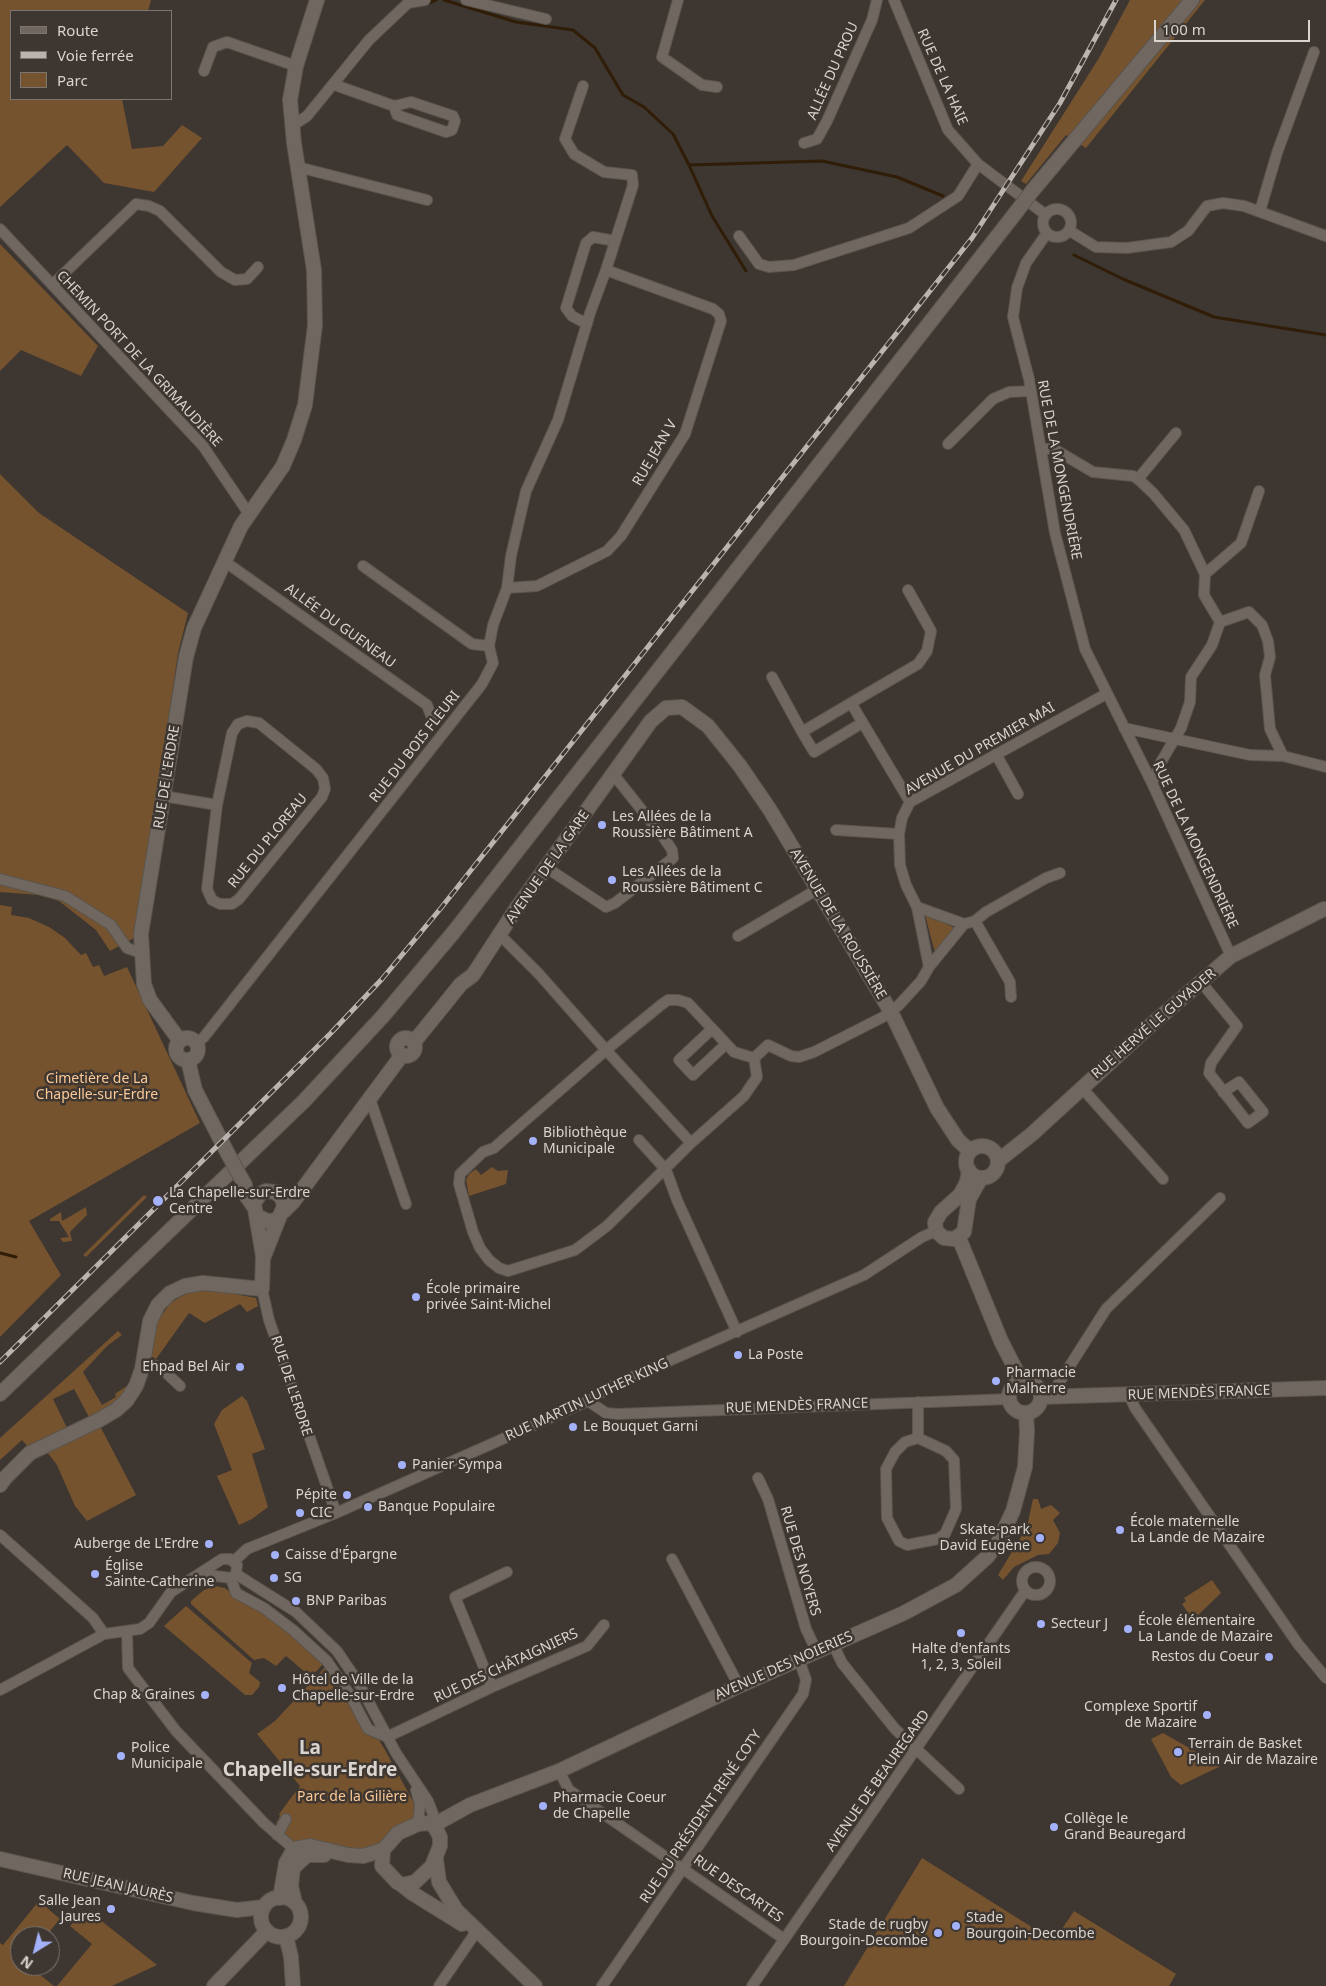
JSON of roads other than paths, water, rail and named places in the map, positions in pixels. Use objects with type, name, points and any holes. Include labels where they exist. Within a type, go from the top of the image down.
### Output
[{"type":"street","name":"RUE DE L'ERDRE","points":[[180,1041],[150,1000],[144,984],[141,934],[186,657],[194,628],[241,526],[283,466],[294,440],[305,405],[315,325],[314,270],[292,126],[290,100],[296,66],[317,0]]},
{"type":"street","points":[[292,126],[307,116],[335,85],[369,40],[408,3],[425,0]]},
{"type":"street","points":[[466,0],[546,19]]},
{"type":"street","points":[[678,0],[662,57],[702,85],[717,88]]},
{"type":"street","name":"ALLÉE DU PROU","points":[[804,143],[817,139],[824,127],[872,20],[876,0]]},
{"type":"street","name":"RUE DE LA HAIE","points":[[894,0],[948,130],[978,164],[1046,215]]},
{"type":"street","points":[[0,1394],[297,1108],[383,1016],[453,933],[1033,190],[1192,0]]},
{"type":"street","points":[[204,71],[213,47],[227,42],[296,66]]},
{"type":"street","points":[[1260,211],[1277,153],[1314,52]]},
{"type":"street","points":[[335,85],[394,106],[411,102],[453,116],[452,130],[446,132],[397,115],[394,106]]},
{"type":"street","name":"RUE DU BOIS FLEURI","points":[[196,1044],[204,1037],[482,684],[493,664],[489,646],[493,625],[507,588],[511,556],[526,491],[558,420],[587,324],[633,185],[632,175],[604,172],[574,154],[565,139],[583,86]]},
{"type":"street","points":[[739,236],[759,264],[769,267],[794,265],[909,228],[958,196],[978,164]]},
{"type":"street","points":[[298,167],[428,200]]},
{"type":"street","points":[[1070,231],[1096,247],[1128,248],[1171,242],[1188,231],[1207,206],[1223,203],[1244,206],[1260,211],[1326,236]]},
{"type":"street","points":[[52,285],[136,204],[149,206],[160,211],[221,272],[235,280],[247,279],[258,266]]},
{"type":"street","points":[[1056,209],[1064,210],[1071,219],[1070,231],[1059,238],[1047,233],[1043,226],[1046,215],[1056,209]]},
{"type":"street","name":"CHEMIN PORT DE LA GRIMAUDIÈRE","points":[[0,229],[203,446],[249,514]]},
{"type":"street","name":"RUE DE LA MONGENDRIÈRE","points":[[1047,233],[1026,263],[1016,288],[1013,307],[1014,325],[1031,391],[1055,533],[1085,649],[1152,783],[1231,956]]},
{"type":"street","points":[[587,324],[572,316],[566,308],[586,243],[593,237],[615,241]]},
{"type":"street","name":"RUE JEAN V","points":[[507,588],[537,586],[607,551],[621,536],[685,434],[721,321],[719,314],[713,309],[606,270]]},
{"type":"street","points":[[948,444],[993,399],[1009,392],[1031,391]]},
{"type":"street","points":[[1138,479],[1176,432]]},
{"type":"street","points":[[1041,449],[1054,449],[1093,472],[1133,476],[1153,493],[1184,530],[1205,574],[1204,595],[1220,622]]},
{"type":"street","points":[[1205,574],[1241,543],[1259,491]]},
{"type":"street","name":"ALLÉE DU GUENEAU","points":[[224,561],[427,705],[432,718]]},
{"type":"street","points":[[363,566],[472,644],[489,646]]},
{"type":"street","points":[[802,732],[918,664],[927,651],[931,632],[908,590]]},
{"type":"street","points":[[1220,622],[1249,612],[1262,625],[1268,641],[1270,657],[1265,675],[1270,729],[1283,756]]},
{"type":"street","points":[[1152,783],[1161,762],[1175,740],[1190,702],[1191,677],[1212,644],[1220,622]]},
{"type":"street","points":[[772,677],[814,752],[862,723]]},
{"type":"street","name":"AVENUE DU PREMIER MAI","points":[[929,967],[917,907],[900,865],[899,834],[902,818],[910,802],[1106,694]]},
{"type":"street","points":[[851,703],[910,802]]},
{"type":"street","name":"AVENUE DE LA GARE","points":[[281,1209],[301,1190],[402,1055],[398,1049],[400,1041],[406,1038],[414,1042],[460,984],[473,975],[547,868],[658,714],[673,706],[688,709]]},
{"type":"street","name":"AVENUE DE LA ROUSSIÈRE","points":[[688,709],[708,726],[740,766],[818,889],[891,1012],[937,1108],[958,1140],[970,1151]]},
{"type":"street","name":"RUE DU PLOREAU","points":[[247,721],[259,723],[316,770],[323,778],[325,789],[322,797],[240,899],[232,904],[220,904],[212,900],[207,889],[217,805],[232,733],[238,724],[247,721]]},
{"type":"street","points":[[1124,728],[1250,755],[1283,756],[1326,767]]},
{"type":"street","points":[[996,754],[1018,794]]},
{"type":"street","points":[[547,868],[606,907],[616,903],[673,858],[672,850],[664,838],[614,775]]},
{"type":"street","points":[[164,796],[217,805]]},
{"type":"street","points":[[836,830],[899,834]]},
{"type":"street","points":[[754,1058],[768,1044],[791,1056],[799,1057],[814,1052],[891,1012],[920,981],[964,924],[975,920],[1046,878],[1060,873]]},
{"type":"street","points":[[0,879],[65,896],[110,925],[128,948],[141,953]]},
{"type":"street","points":[[738,936],[818,889]]},
{"type":"street","points":[[917,907],[964,924]]},
{"type":"street","name":"RUE HERVÉ LE GUYADER","points":[[998,1161],[1032,1134],[1231,956],[1325,909]]},
{"type":"street","points":[[975,920],[1010,982],[1011,997]]},
{"type":"street","points":[[500,935],[539,974],[691,1144]]},
{"type":"street","points":[[1200,982],[1236,1026],[1211,1063],[1209,1073],[1224,1092]]},
{"type":"street","points":[[668,1000],[688,1003],[734,1052],[754,1058],[757,1078],[744,1096],[606,1226],[575,1250],[508,1271],[499,1268],[489,1260],[480,1248],[472,1232],[459,1184],[460,1174],[483,1152],[494,1148],[606,1050],[668,1000]]},
{"type":"street","points":[[712,1029],[679,1060],[693,1075],[726,1044]]},
{"type":"street","points":[[190,1039],[196,1044],[197,1054],[188,1060],[177,1054],[177,1047],[180,1041],[190,1039]]},
{"type":"street","name":"RUE DE L'ERDRE","points":[[188,1060],[195,1090],[243,1180],[247,1197],[255,1211],[263,1256],[262,1289],[270,1320],[336,1513]]},
{"type":"street","points":[[1082,1088],[1163,1179]]},
{"type":"street","points":[[370,1099],[406,1204]]},
{"type":"street","points":[[639,1140],[666,1170],[677,1200],[737,1332]]},
{"type":"street","points":[[969,1170],[960,1195],[937,1217],[934,1226],[936,1231],[948,1240],[959,1238],[965,1228],[965,1213],[969,1199],[981,1178],[992,1175],[998,1161],[996,1154],[984,1146],[976,1147],[970,1151],[966,1164],[969,1170],[981,1178]]},
{"type":"street","points":[[243,1180],[263,1192],[275,1192],[281,1209],[270,1222],[255,1211],[255,1200],[263,1192]]},
{"type":"street","points":[[1045,1397],[1036,1385],[1022,1382],[1012,1388],[1009,1398],[1014,1408],[1026,1413],[1036,1408],[1045,1397],[1100,1315],[1113,1300],[1220,1198]]},
{"type":"street","name":"RUE DE L'ERDRE","points":[[263,1256],[281,1209]]},
{"type":"street","name":"RUE MARTIN LUTHER KING","points":[[234,1560],[247,1549],[336,1513],[588,1401],[612,1386],[864,1275],[922,1237],[936,1231]]},
{"type":"street","points":[[959,1238],[1001,1341],[1022,1382]]},
{"type":"street","points":[[0,1485],[4,1478],[30,1453],[99,1420],[121,1407],[136,1386],[144,1361],[148,1330],[154,1312],[164,1298],[177,1289],[203,1283],[262,1289]]},
{"type":"street","points":[[144,1361],[161,1368],[180,1386]]},
{"type":"street","name":"RUE MENDÈS FRANCE","points":[[1045,1397],[1326,1388]]},
{"type":"street","points":[[1129,1395],[1135,1408],[1298,1644],[1326,1678]]},
{"type":"street","name":"RUE MENDÈS FRANCE","points":[[588,1401],[606,1413],[618,1414],[1009,1398]]},
{"type":"street","points":[[918,1402],[918,1438]]},
{"type":"street","name":"AVENUE DES NOIERIES","points":[[434,1825],[470,1805],[559,1771],[739,1686],[904,1613],[968,1576],[987,1557],[1006,1526],[1019,1492],[1025,1467],[1028,1431],[1026,1413]]},
{"type":"street","points":[[918,1438],[946,1451],[954,1460],[956,1510],[945,1534],[938,1539],[907,1545],[898,1541],[887,1518],[886,1469],[895,1452],[905,1442],[918,1438]]},
{"type":"street","name":"RUE DES NOYERS","points":[[758,1478],[768,1498],[806,1629],[817,1652]]},
{"type":"street","points":[[0,1535],[93,1618],[104,1634]]},
{"type":"street","points":[[0,1690],[104,1634],[140,1629],[149,1623],[171,1592],[226,1558],[234,1560],[237,1565],[229,1576]]},
{"type":"street","points":[[672,1559],[739,1686]]},
{"type":"street","points":[[219,1562],[217,1569],[296,1612],[337,1651],[358,1682],[386,1736],[415,1784],[428,1801],[434,1814],[434,1825],[440,1837],[440,1846],[436,1858],[421,1879],[409,1884],[402,1884]]},
{"type":"street","points":[[492,1687],[455,1596],[507,1572]]},
{"type":"street","points":[[200,1574],[229,1576]]},
{"type":"street","points":[[229,1576],[236,1593],[264,1608],[294,1630],[327,1661],[350,1695],[368,1729],[386,1736]]},
{"type":"street","name":"AVENUE DE BEAUREGARD","points":[[752,1986],[1025,1591]]},
{"type":"street","name":"RUE DES CHÂTAIGNIERS","points":[[386,1736],[587,1646],[604,1625]]},
{"type":"street","points":[[127,1632],[128,1668],[176,1731],[277,1835],[294,1849]]},
{"type":"street","points":[[833,1644],[842,1663],[915,1750],[959,1789]]},
{"type":"street","name":"RUE DU PRÉSIDENT RENÉ COTY","points":[[602,1986],[803,1694],[806,1680],[799,1659]]},
{"type":"street","name":"RUE DESCARTES","points":[[559,1771],[569,1790],[784,1939]]},
{"type":"street","points":[[415,1784],[420,1805],[418,1824]]},
{"type":"street","points":[[277,1835],[286,1819]]},
{"type":"street","points":[[280,1898],[286,1862],[294,1849],[310,1846],[348,1855],[364,1856],[383,1850],[398,1833],[418,1824],[434,1825]]},
{"type":"street","points":[[383,1850],[382,1866],[388,1875],[412,1893],[476,1932]]},
{"type":"street","points":[[264,1920],[278,1937],[286,1936],[297,1928],[301,1920],[300,1911],[294,1903],[290,1886],[294,1868],[307,1855],[316,1854],[345,1861],[382,1866]]},
{"type":"street","points":[[436,1858],[436,1869],[443,1891],[456,1910],[476,1932],[535,1986]]},
{"type":"street","name":"RUE JEAN JAURÈS","points":[[0,1859],[193,1903],[237,1910],[264,1920]]},
{"type":"street","points":[[214,1986],[264,1920],[271,1900],[280,1898],[294,1903]]},
{"type":"street","points":[[439,1986],[476,1932]]},
{"type":"street","points":[[286,1936],[292,1958],[293,1986]]},
{"type":"waterway","points":[[429,3],[436,0]]},
{"type":"waterway","points":[[444,0],[516,22],[573,30],[595,48],[623,95],[644,107],[673,134],[689,165],[822,161],[897,177],[943,196]]},
{"type":"waterway","points":[[689,165],[712,216],[746,271]]},
{"type":"waterway","points":[[1074,255],[1123,279],[1214,317],[1326,335]]},
{"type":"waterway","points":[[0,1253],[16,1257]]},
{"type":"railway","points":[[0,1362],[330,1034],[382,979],[441,908],[972,238],[1060,103],[1116,0]]},
{"type":"place","name":"Les Allées de la Roussière Bâtiment A","points":[[602,825]]},
{"type":"place","name":"Les Allées de la Roussière Bâtiment C","points":[[612,880]]},
{"type":"place","name":"Bibliothèque Municipale","points":[[533,1141]]},
{"type":"place","name":"La Chapelle-sur-Erdre Centre","points":[[158,1201]]},
{"type":"place","name":"École primaire privée Saint-Michel","points":[[416,1297]]},
{"type":"place","name":"La Poste","points":[[738,1355]]},
{"type":"place","name":"Ehpad Bel Air","points":[[240,1367]]},
{"type":"place","name":"Pharmacie Malherre","points":[[996,1381]]},
{"type":"place","name":"Le Bouquet Garni","points":[[573,1427]]},
{"type":"place","name":"Panier Sympa","points":[[402,1465]]},
{"type":"place","name":"Pépite","points":[[347,1495]]},
{"type":"place","name":"Banque Populaire","points":[[368,1507]]},
{"type":"place","name":"CIC","points":[[300,1513]]},
{"type":"place","name":"École maternelle La Lande de Mazaire","points":[[1120,1530]]},
{"type":"place","name":"Skate-park David Eugène","points":[[1040,1538]]},
{"type":"place","name":"Auberge de L'Erdre","points":[[209,1544]]},
{"type":"place","name":"Caisse d'Épargne","points":[[275,1555]]},
{"type":"place","name":"Église Sainte-Catherine","points":[[95,1574]]},
{"type":"place","name":"SG","points":[[274,1578]]},
{"type":"place","name":"BNP Paribas","points":[[296,1601]]},
{"type":"place","name":"Secteur J","points":[[1041,1624]]},
{"type":"place","name":"École élémentaire La Lande de Mazaire","points":[[1128,1629]]},
{"type":"place","name":"Halte d'enfants 1, 2, 3, Soleil","points":[[961,1633]]},
{"type":"place","name":"Restos du Coeur","points":[[1269,1657]]},
{"type":"place","name":"Hôtel de Ville de la Chapelle-sur-Erdre","points":[[282,1688]]},
{"type":"place","name":"Chap & Graines","points":[[205,1695]]},
{"type":"place","name":"Complexe Sportif de Mazaire","points":[[1207,1715]]},
{"type":"place","name":"Terrain de Basket Plein Air de Mazaire","points":[[1178,1752]]},
{"type":"place","name":"Police Municipale","points":[[121,1756]]},
{"type":"place","name":"Pharmacie Coeur de Chapelle","points":[[543,1806]]},
{"type":"place","name":"Collège le Grand Beauregard","points":[[1054,1827]]},
{"type":"place","name":"Salle Jean Jaures","points":[[111,1909]]},
{"type":"place","name":"Stade Bourgoin-Decombe","points":[[956,1926]]},
{"type":"place","name":"Stade de rugby Bourgoin-Decombe","points":[[938,1933]]},
{"type":"district","name":"La Chapelle-sur-Erdre","points":[[310,1760]]},
{"type":"park label","name":"Cimetière de La Chapelle-sur-Erdre","points":[[97,1088]]},
{"type":"park label","name":"Parc de la Gilière","points":[[352,1797]]}]
